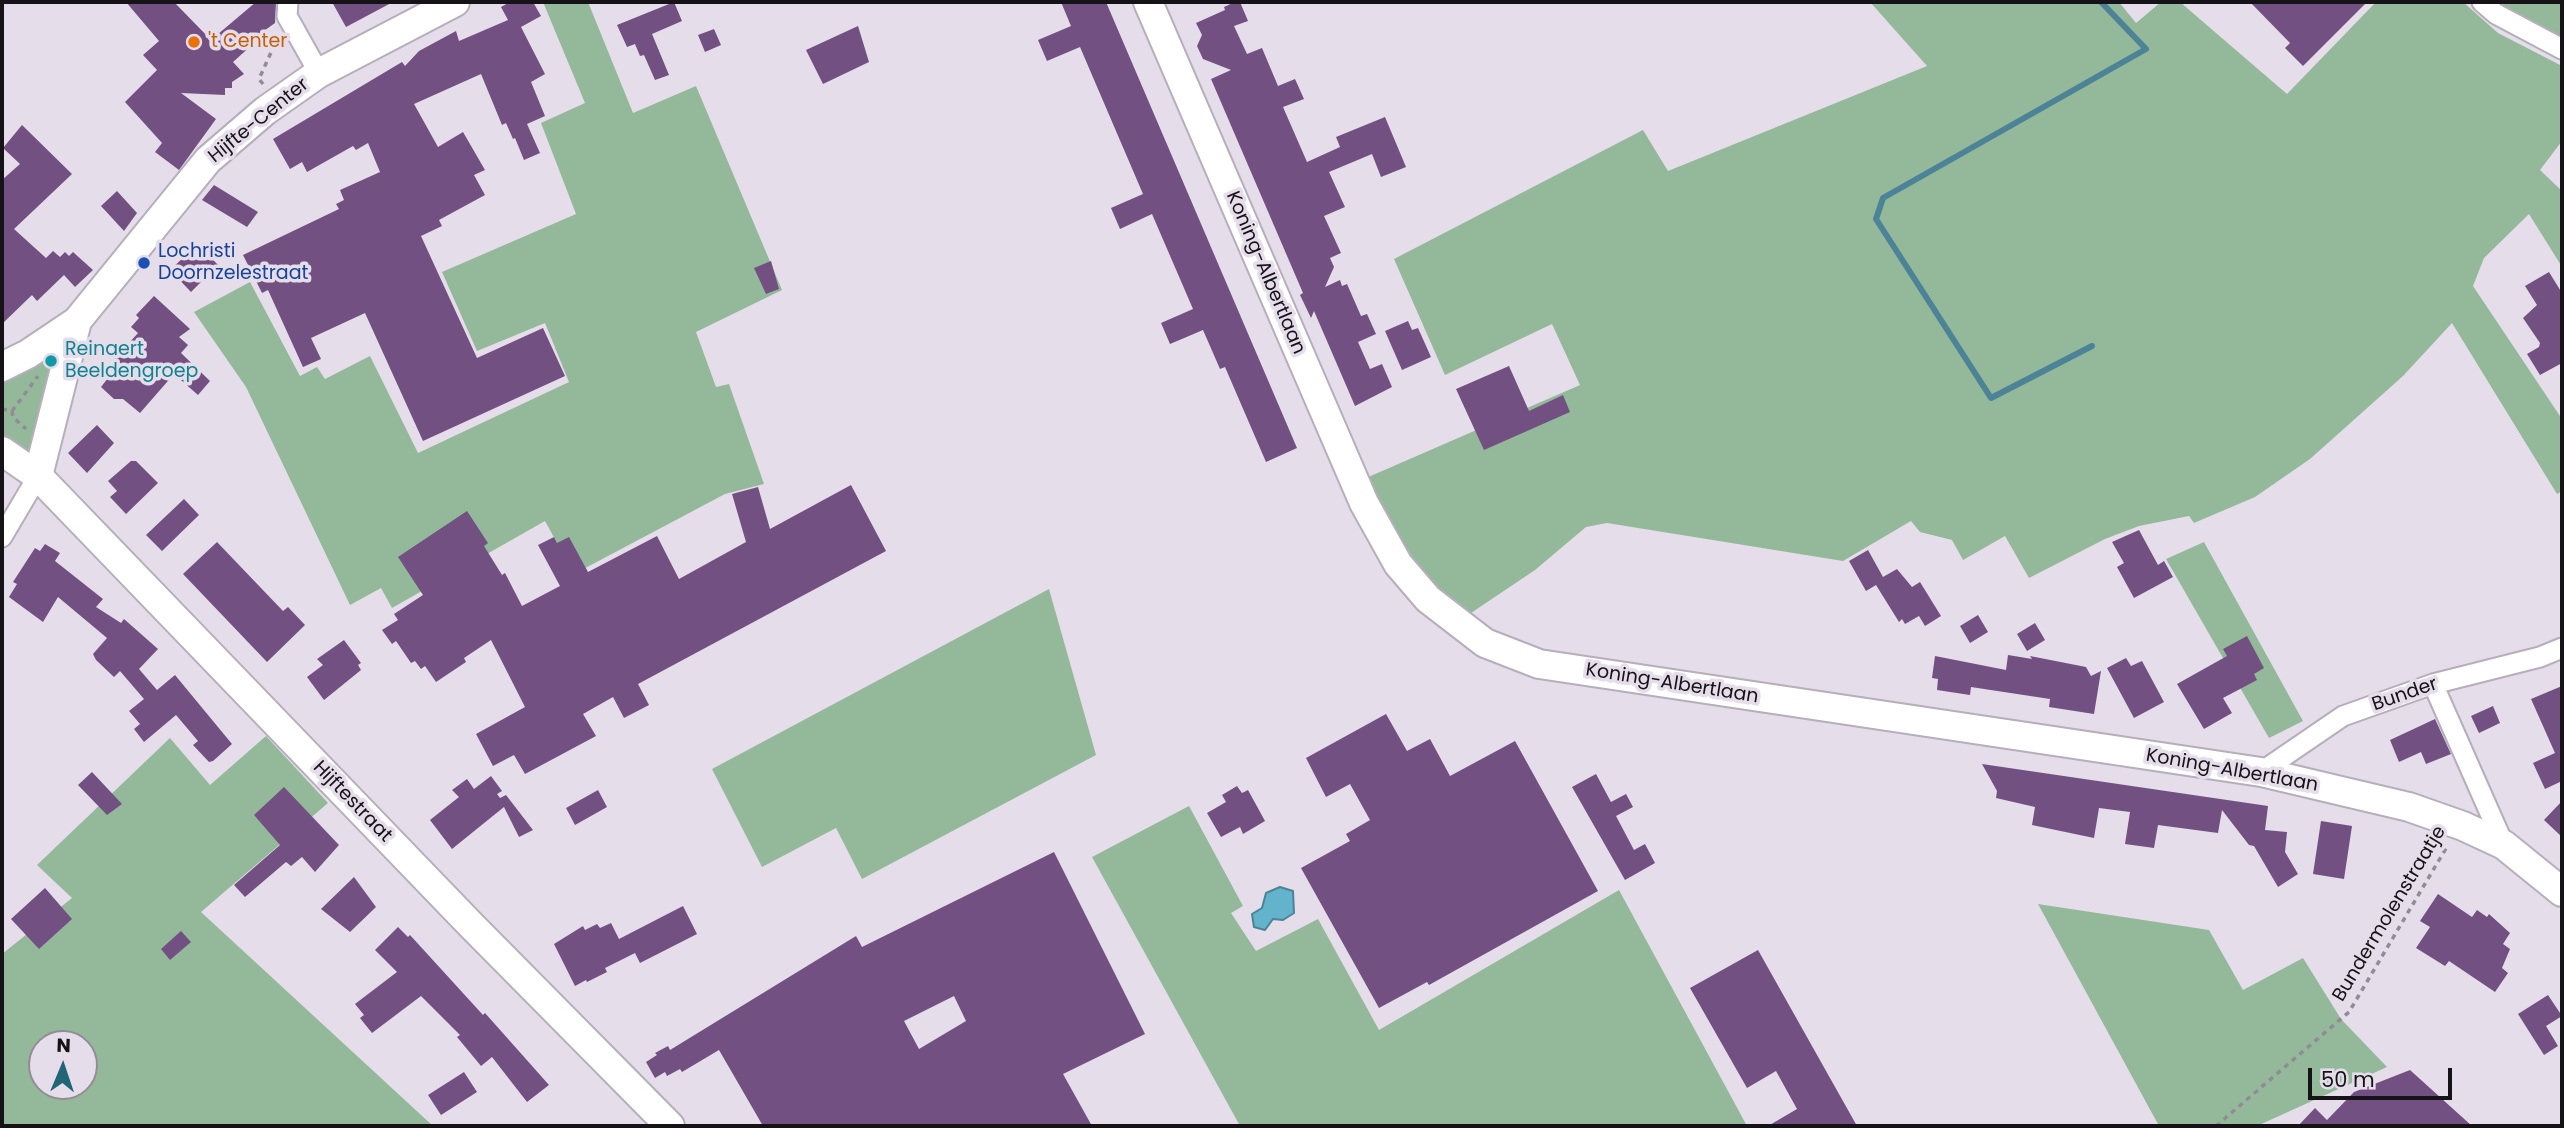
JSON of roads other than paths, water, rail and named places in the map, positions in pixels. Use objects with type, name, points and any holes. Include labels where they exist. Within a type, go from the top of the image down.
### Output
[{"type":"street","name":"Hijfte-Center","points":[[2,367],[28,354],[76,321],[208,160],[277,103],[318,73],[455,2]]},
{"type":"street","name":"Koning-Albertlaan","points":[[1148,2],[1363,503],[1398,564],[1428,599],[1485,643],[1539,664],[2261,772],[2409,807],[2460,825],[2504,845],[2562,892]]},
{"type":"street","points":[[2482,2],[2496,14],[2562,49]]},
{"type":"street","points":[[287,9],[318,73]]},
{"type":"street","name":"Hijfte-Center","points":[[38,476],[76,321]]},
{"type":"street","name":"Hijftestraat","points":[[2,451],[38,476],[471,925],[670,1126]]},
{"type":"street","points":[[2,537],[38,476]]},
{"type":"street","name":"Bunder","points":[[2261,772],[2343,716],[2433,684],[2540,657],[2562,648]]},
{"type":"street","points":[[2433,684],[2504,845]]},
{"type":"water","points":[[1280,887],[1293,891],[1294,913],[1283,920],[1273,919],[1265,930],[1254,927],[1252,914],[1262,908],[1266,893]]},
{"type":"waterway","points":[[2092,346],[1991,398],[1876,219],[1883,198],[2146,49],[2101,2]]},
{"type":"place","name":"'t Center","points":[[194,42]]},
{"type":"place","name":"Lochristi Doornzelestraat","points":[[144,263]]},
{"type":"place","name":"Reinaert Beeldengroep","points":[[51,361]]}]
